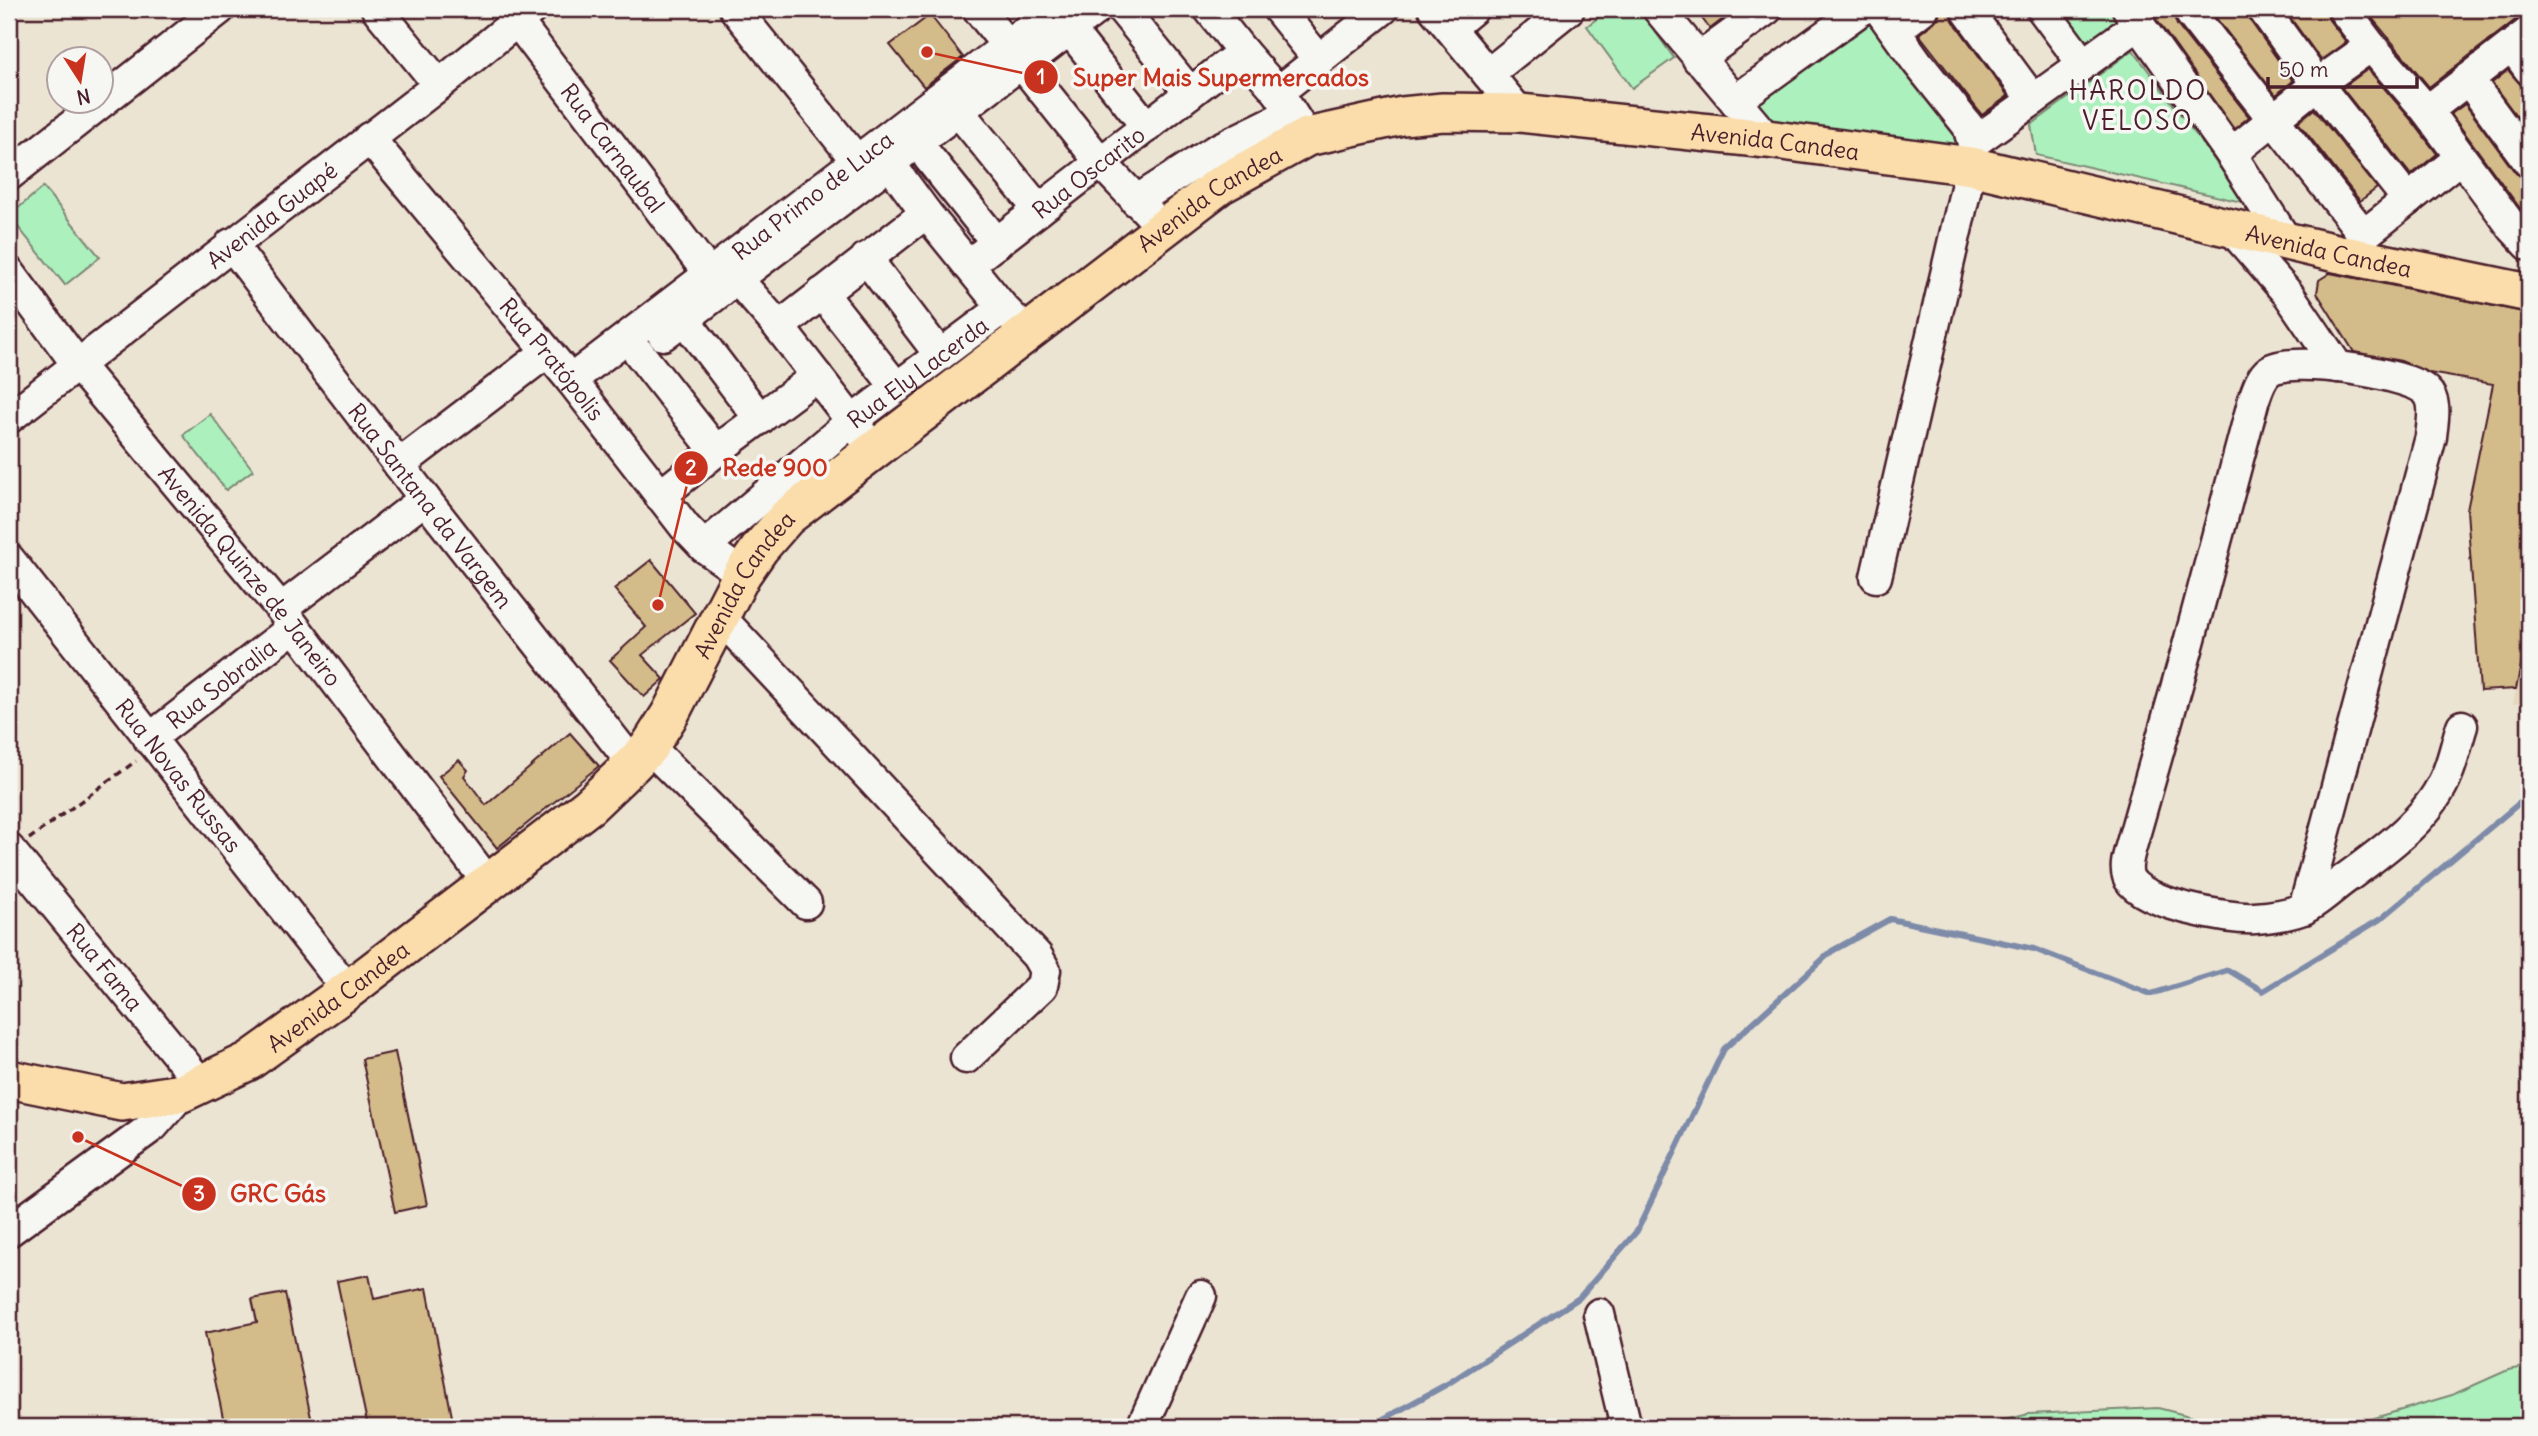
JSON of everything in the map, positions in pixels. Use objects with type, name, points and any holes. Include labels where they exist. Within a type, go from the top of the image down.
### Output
[{"type":"main road","name":"Avenida Candea","points":[[9,1079],[122,1102],[192,1089],[249,1062],[489,884],[589,806],[641,755],[677,702],[742,574],[787,517],[874,450],[1014,320],[1163,228],[1220,185],[1292,114],[1402,116],[1443,112],[1520,113],[1767,139],[1972,154],[2295,242],[2358,245],[2529,293]]},
{"type":"street","points":[[9,175],[220,9]]},
{"type":"street","points":[[377,9],[439,85]]},
{"type":"street","points":[[735,9],[926,213],[1014,320]]},
{"type":"street","points":[[978,9],[1014,60],[1101,163],[1163,228]]},
{"type":"street","points":[[874,157],[959,112],[1062,19],[1096,9]]},
{"type":"street","points":[[1122,9],[1190,93]]},
{"type":"street","points":[[1209,9],[1292,114]]},
{"type":"street","points":[[1278,9],[1319,60]]},
{"type":"street","points":[[1136,201],[1216,150],[1292,114],[1319,60],[1350,19],[1383,9]]},
{"type":"street","points":[[1472,9],[1442,18],[1520,113]]},
{"type":"street","points":[[1488,74],[1569,9]]},
{"type":"street","points":[[1658,9],[1767,139]]},
{"type":"street","points":[[1698,59],[1736,18],[1767,9]]},
{"type":"street","points":[[1735,101],[1863,9]]},
{"type":"street","points":[[1877,577],[1972,154],[1968,126],[1887,19],[1923,9]]},
{"type":"street","points":[[1966,9],[2033,100]]},
{"type":"street","points":[[2042,9],[2083,64]]},
{"type":"street","points":[[2263,9],[2408,200]]},
{"type":"street","points":[[2343,9],[2427,111],[2460,158],[2524,229]]},
{"type":"street","points":[[1972,154],[2033,100],[2139,26],[2195,12],[2358,245],[2460,158]]},
{"type":"street","name":"Avenida Guapé","points":[[9,418],[439,85],[525,15]]},
{"type":"street","name":"Rua Carnaubal","points":[[525,15],[723,272],[779,327],[874,450]]},
{"type":"street","points":[[1062,19],[1147,127]]},
{"type":"street","points":[[2139,26],[2295,242],[2290,295]]},
{"type":"street","points":[[2231,153],[2371,46]]},
{"type":"street","points":[[2427,111],[2468,79],[2523,49]]},
{"type":"street","name":"Rua Oscarito","points":[[968,265],[1242,52]]},
{"type":"street","name":"Rua Primo de Luca","points":[[571,380],[723,272],[874,157],[1014,60]]},
{"type":"street","points":[[2468,79],[2529,162]]},
{"type":"street","points":[[959,112],[1039,210]]},
{"type":"street","name":"Rua Pratópolis","points":[[369,138],[571,380],[685,527],[704,547],[742,574]]},
{"type":"street","points":[[929,159],[997,243]]},
{"type":"street","points":[[779,327],[926,213]]},
{"type":"street","points":[[2228,225],[2290,295],[2338,367]]},
{"type":"street","name":"Rua Santana da Vargem","points":[[231,244],[425,499],[641,755],[806,903]]},
{"type":"street","points":[[866,258],[940,355]]},
{"type":"street","name":"Avenida Quinze de Janeiro","points":[[9,272],[77,364],[288,618],[489,884]]},
{"type":"street","points":[[608,375],[684,319],[723,272]]},
{"type":"street","points":[[822,293],[897,388]]},
{"type":"street","points":[[684,319],[760,419]]},
{"type":"street","name":"Rua Ely Lacerda","points":[[704,547],[852,421],[940,355],[1014,320]]},
{"type":"street","points":[[399,466],[547,352]]},
{"type":"street","points":[[639,353],[716,451]]},
{"type":"street","points":[[2304,909],[2431,437],[2434,407],[2427,392],[2410,381],[2338,367],[2280,366],[2268,372],[2253,400],[2187,650],[2126,864],[2132,884],[2144,893],[2179,906],[2214,913],[2254,918],[2304,909],[2389,846],[2417,818],[2448,774],[2462,726]]},
{"type":"street","points":[[660,496],[817,376]]},
{"type":"street","name":"Rua Sobralia","points":[[152,743],[288,618],[425,499]]},
{"type":"street","name":"Rua Novas Russas","points":[[9,559],[348,990]]},
{"type":"street","points":[[721,618],[1037,956],[1045,970],[1042,986],[966,1058]]},
{"type":"street","name":"Rua Fama","points":[[10,851],[192,1089]]},
{"type":"street","points":[[9,1231],[153,1126],[192,1089]]},
{"type":"street","points":[[1142,1427],[1201,1296]]},
{"type":"street","points":[[1599,1314],[1626,1427]]},
{"type":"path","points":[[10,851],[152,743]]},
{"type":"shaded area","points":[[2529,627],[2529,703],[2513,704],[2516,689]]},
{"type":"green space","points":[[1610,9],[1639,9],[1674,58],[1632,88],[1587,26]]},
{"type":"green space","points":[[2055,9],[2110,9],[2118,19],[2084,45]]},
{"type":"green space","points":[[1877,19],[1972,138],[1958,148],[1775,127],[1751,94],[1835,35],[1841,45]]},
{"type":"green space","points":[[2133,50],[2246,203],[2036,155],[2031,125]]},
{"type":"green space","points":[[43,187],[100,257],[65,285],[9,216]]},
{"type":"green space","points":[[210,414],[253,470],[226,490],[183,435]]},
{"type":"green space","points":[[2529,1366],[2529,1427],[2344,1427],[2452,1395],[2508,1370]]},
{"type":"green space","points":[[2158,1408],[2232,1427],[1980,1426],[2029,1414]]},
{"type":"building","points":[[1695,9],[1721,9],[1727,16],[1710,29]]},
{"type":"building","points":[[1940,9],[1949,9],[1952,19],[2008,96],[1982,115],[1919,34],[1934,22]]},
{"type":"building","points":[[2149,9],[2175,9],[2177,25],[2249,117],[2234,129]]},
{"type":"building","points":[[2209,9],[2246,9],[2249,19],[2293,81],[2276,95]]},
{"type":"building","points":[[2284,9],[2326,9],[2329,20],[2346,42],[2321,60]]},
{"type":"building","points":[[2371,9],[2529,9],[2529,15],[2518,18],[2429,87],[2367,12]]},
{"type":"building","points":[[930,15],[963,57],[924,87],[890,45]]},
{"type":"building","points":[[2368,69],[2437,154],[2411,175],[2342,88]]},
{"type":"building","points":[[2508,70],[2521,85],[2529,86],[2529,133],[2492,83]]},
{"type":"building","points":[[2465,104],[2515,172],[2521,178],[2529,179],[2529,206],[2522,211],[2451,114]]},
{"type":"building","points":[[2314,109],[2377,188],[2360,201],[2298,122]]},
{"type":"building","points":[[2330,273],[2529,313],[2529,627],[2516,689],[2480,691],[2467,510],[2493,384],[2429,373],[2401,361],[2354,352],[2317,293],[2319,280]]},
{"type":"building","points":[[651,560],[695,613],[642,655],[664,679],[644,697],[610,660],[646,627],[614,589]]},
{"type":"building","points":[[570,733],[599,766],[497,848],[439,776],[459,760],[468,770],[464,776],[486,805]]},
{"type":"building","points":[[395,1052],[427,1205],[395,1212],[362,1059]]},
{"type":"building","points":[[369,1275],[374,1299],[427,1288],[454,1427],[421,1427],[420,1423],[400,1427],[368,1427],[337,1281]]},
{"type":"building","points":[[285,1293],[313,1427],[225,1427],[205,1333],[257,1322],[252,1299]]},
{"type":"waterway","points":[[1369,1427],[1449,1383],[1579,1298],[1637,1231],[1724,1049],[1832,951],[1890,919],[2034,949],[2151,994],[2228,970],[2263,991],[2382,918],[2529,795]]},
{"type":"place","name":"Super Mais Supermercados","points":[[927,52]]},
{"type":"place","name":"Rede 900","points":[[658,605]]},
{"type":"place","name":"GRC Gás","points":[[78,1137]]},
{"type":"district","name":"HAROLDO VELOSO","points":[[2138,105]]}]
